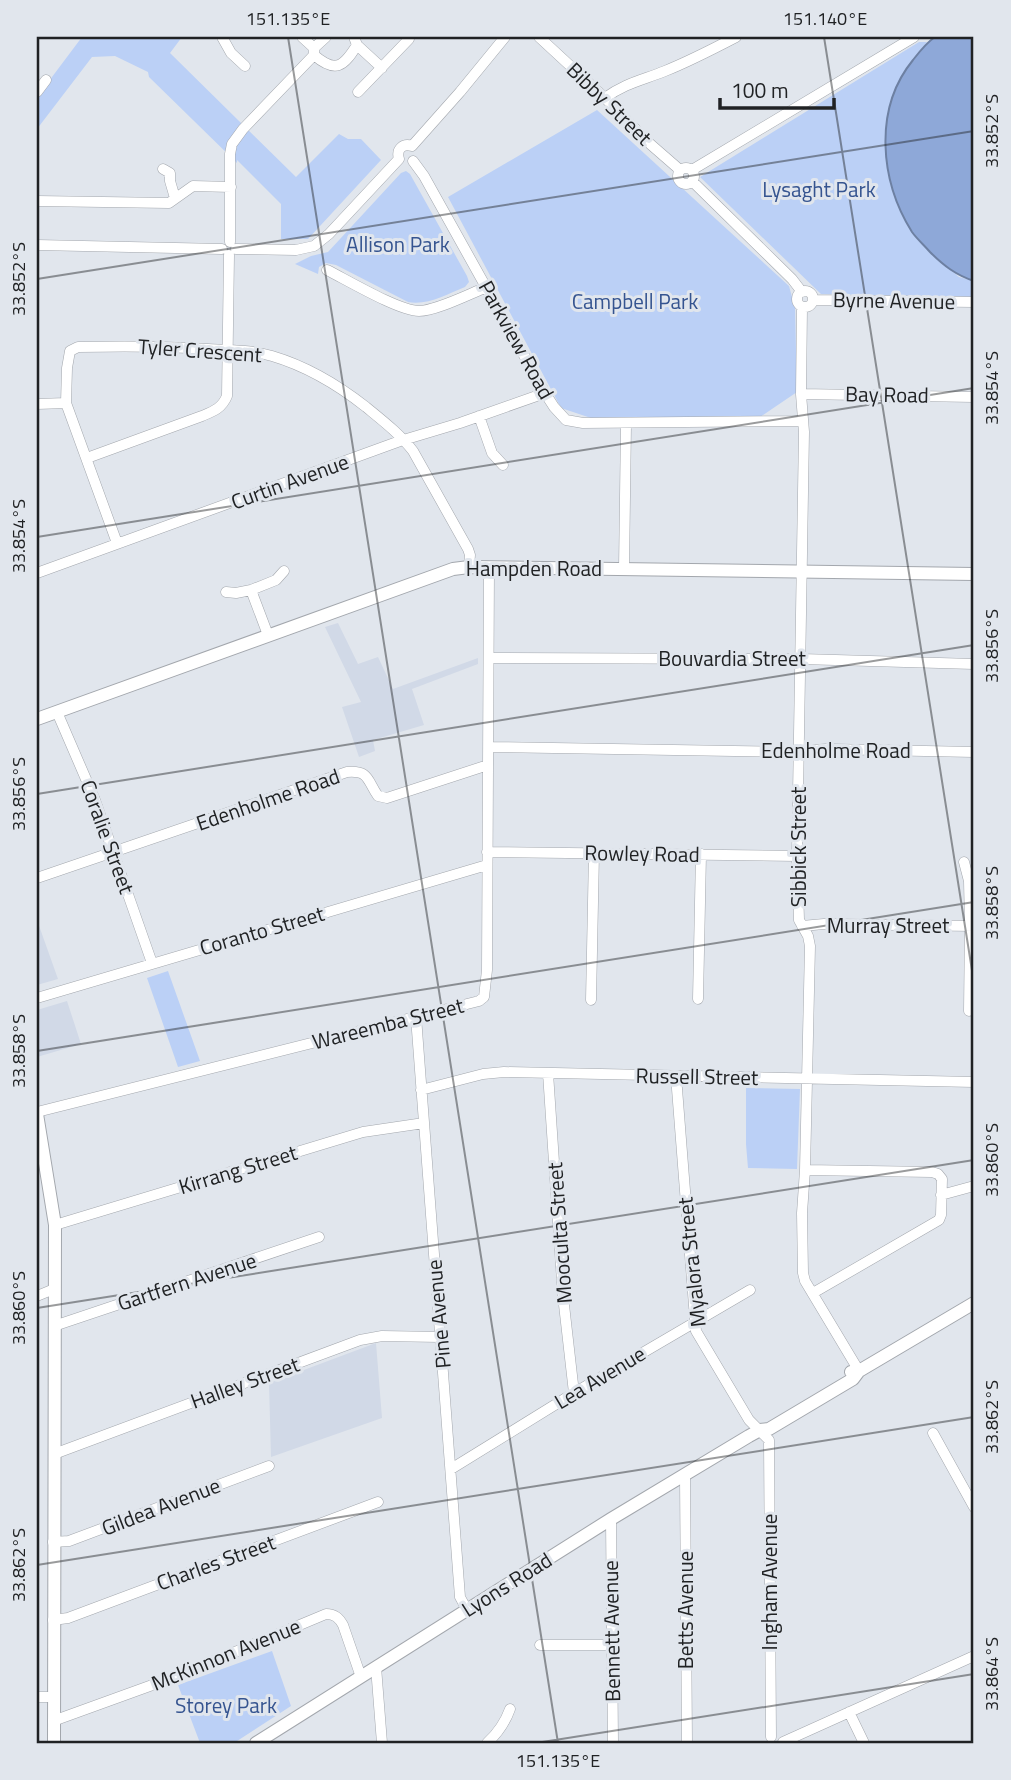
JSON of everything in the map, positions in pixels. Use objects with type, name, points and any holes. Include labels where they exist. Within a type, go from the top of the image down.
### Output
[{"type":"main road","name":"Hampden Road","points":[[37,719],[453,569],[469,567],[974,574]]},
{"type":"main road","points":[[37,1113],[40,1156],[54,1225],[54,1743]]},
{"type":"main road","name":"Lyons Road","points":[[256,1743],[611,1520],[760,1430],[769,1429],[853,1379],[859,1371],[974,1303]]},
{"type":"street","points":[[222,37],[230,53],[245,66]]},
{"type":"street","points":[[302,37],[323,62],[331,66],[340,66],[348,60],[356,41],[382,68]]},
{"type":"street","points":[[87,458],[217,410],[224,403],[227,396],[232,144],[326,37]]},
{"type":"street","points":[[412,146],[505,37]]},
{"type":"street","name":"Bibby Street","points":[[539,37],[605,98],[649,144],[680,170]]},
{"type":"street","points":[[605,98],[619,87],[664,71],[736,37]]},
{"type":"street","points":[[692,181],[681,181],[678,177],[680,170],[692,170],[914,37]]},
{"type":"street","points":[[358,92],[409,39]]},
{"type":"street","points":[[37,92],[46,80]]},
{"type":"street","points":[[399,159],[401,147],[412,146]]},
{"type":"street","points":[[399,159],[406,163],[413,161],[416,153],[412,146]]},
{"type":"street","points":[[37,245],[296,250],[314,246],[329,234],[399,159]]},
{"type":"street","name":"Parkview Road","points":[[413,161],[424,176],[545,393],[566,420],[583,424],[803,421]]},
{"type":"street","points":[[163,169],[170,173],[175,198]]},
{"type":"street","points":[[692,170],[692,181]]},
{"type":"street","points":[[692,181],[802,292],[810,293],[813,300],[809,306],[803,307],[797,301],[802,292]]},
{"type":"street","points":[[37,201],[169,203],[193,186],[231,187]]},
{"type":"street","points":[[327,270],[403,309],[418,311],[431,309],[487,287]]},
{"type":"street","name":"Byrne Avenue","points":[[813,300],[974,302]]},
{"type":"street","name":"Sibbick Street","points":[[803,307],[801,394],[804,432],[797,856],[799,920],[810,946],[802,1213],[803,1273],[805,1281],[859,1371]]},
{"type":"street","name":"Tyler Crescent","points":[[117,543],[66,404],[70,351],[78,346],[186,347],[266,355],[303,368],[344,390],[385,422],[413,451],[468,549],[469,567]]},
{"type":"street","name":"Curtin Avenue","points":[[37,573],[404,440],[545,393]]},
{"type":"street","name":"Bay Road","points":[[801,394],[974,397]]},
{"type":"street","points":[[37,404],[66,404]]},
{"type":"street","points":[[479,416],[492,453],[503,465]]},
{"type":"street","points":[[624,569],[626,424]]},
{"type":"street","name":"Wareemba Street","points":[[37,1113],[479,1001],[484,997],[489,568]]},
{"type":"street","points":[[226,592],[251,590],[276,580],[284,571]]},
{"type":"street","points":[[251,590],[268,635]]},
{"type":"street","name":"Bouvardia Street","points":[[489,657],[801,659],[974,664]]},
{"type":"street","name":"Coralie Street","points":[[57,712],[94,800],[152,963]]},
{"type":"street","name":"Edenholme Road","points":[[489,747],[974,752]]},
{"type":"street","name":"Edenholme Road","points":[[37,878],[347,772],[363,774],[378,796],[387,798],[488,765]]},
{"type":"street","name":"Rowley Road","points":[[487,852],[797,856]]},
{"type":"street","points":[[591,1000],[594,853]]},
{"type":"street","points":[[698,999],[701,855]]},
{"type":"street","points":[[964,862],[969,881],[972,926],[968,1011]]},
{"type":"street","name":"Coranto Street","points":[[37,998],[487,866]]},
{"type":"street","name":"Murray Street","points":[[802,926],[972,926]]},
{"type":"street","name":"Pine Avenue","points":[[416,1017],[460,1597],[467,1610]]},
{"type":"street","name":"Russell Street","points":[[421,1090],[494,1072],[974,1082]]},
{"type":"street","name":"Mooculta Street","points":[[548,1073],[564,1296],[574,1393]]},
{"type":"street","name":"Myalora Street","points":[[676,1076],[696,1331],[749,1420],[760,1430]]},
{"type":"street","name":"Kirrang Street","points":[[54,1225],[363,1132],[424,1123]]},
{"type":"street","points":[[805,1170],[932,1172],[942,1179],[939,1220],[813,1293]]},
{"type":"street","points":[[941,1195],[974,1186]]},
{"type":"street","name":"Gartfern Avenue","points":[[54,1326],[320,1237]]},
{"type":"street","points":[[37,1296],[54,1289]]},
{"type":"street","name":"Lea Avenue","points":[[451,1469],[750,1290]]},
{"type":"street","name":"Halley Street","points":[[54,1454],[360,1340],[382,1336],[440,1337]]},
{"type":"street","name":"Ingham Avenue","points":[[760,1430],[769,1440],[768,1740]]},
{"type":"street","points":[[933,1433],[974,1507]]},
{"type":"street","name":"Gildea Avenue","points":[[53,1542],[69,1541],[269,1466]]},
{"type":"street","name":"Betts Avenue","points":[[685,1476],[687,1743]]},
{"type":"street","name":"Charles Street","points":[[53,1620],[68,1618],[379,1502]]},
{"type":"street","name":"Bennett Avenue","points":[[611,1520],[613,1743]]},
{"type":"street","name":"McKinnon Avenue","points":[[53,1721],[180,1675],[326,1614],[339,1618],[343,1625],[361,1677]]},
{"type":"street","points":[[540,1645],[611,1645]]},
{"type":"street","points":[[768,1740],[778,1737],[783,1743],[974,1656]]},
{"type":"street","points":[[376,1667],[382,1743]]},
{"type":"street","points":[[37,1697],[53,1697]]},
{"type":"street","points":[[487,1743],[505,1722],[510,1709]]},
{"type":"street","points":[[849,1712],[864,1743]]},
{"type":"shaded area","points":[[935,37],[974,37],[974,281],[945,266],[914,235],[901,212],[888,168],[885,145],[891,100],[900,79],[913,60]]},
{"type":"shaded area","points":[[338,623],[358,664],[378,657],[393,689],[478,658],[478,664],[412,689],[424,725],[373,740],[375,751],[359,757],[342,707],[361,702],[325,627]]},
{"type":"shaded area","points":[[37,920],[58,979],[37,985]]},
{"type":"shaded area","points":[[67,1001],[81,1044],[37,1057],[37,1010]]},
{"type":"shaded area","points":[[376,1343],[382,1418],[271,1457],[269,1383]]},
{"type":"green space","points":[[82,37],[182,37],[170,53],[296,177],[339,134],[348,139],[361,139],[381,160],[308,239],[281,239],[281,204],[149,77],[148,72],[115,56],[92,57],[37,129],[37,97]]},
{"type":"green space","name":"Lysaght Park","points":[[919,42],[927,42],[906,69],[886,125],[886,157],[891,183],[913,234],[959,277],[974,281],[974,297],[821,294],[700,177]]},
{"type":"green space","name":"Campbell Park","points":[[597,110],[789,286],[795,308],[797,392],[760,417],[591,418],[561,408],[448,197]]},
{"type":"green space","name":"Allison Park","points":[[406,171],[467,276],[469,282],[465,287],[430,301],[415,303],[408,302],[336,265],[326,263],[319,267],[318,274],[295,264],[328,252],[401,173]]},
{"type":"green space","points":[[168,971],[200,1061],[178,1067],[147,978]]},
{"type":"green space","points":[[746,1088],[800,1089],[797,1169],[748,1168]]},
{"type":"green space","name":"Storey Park","points":[[272,1651],[291,1706],[234,1743],[200,1743],[178,1685]]}]
